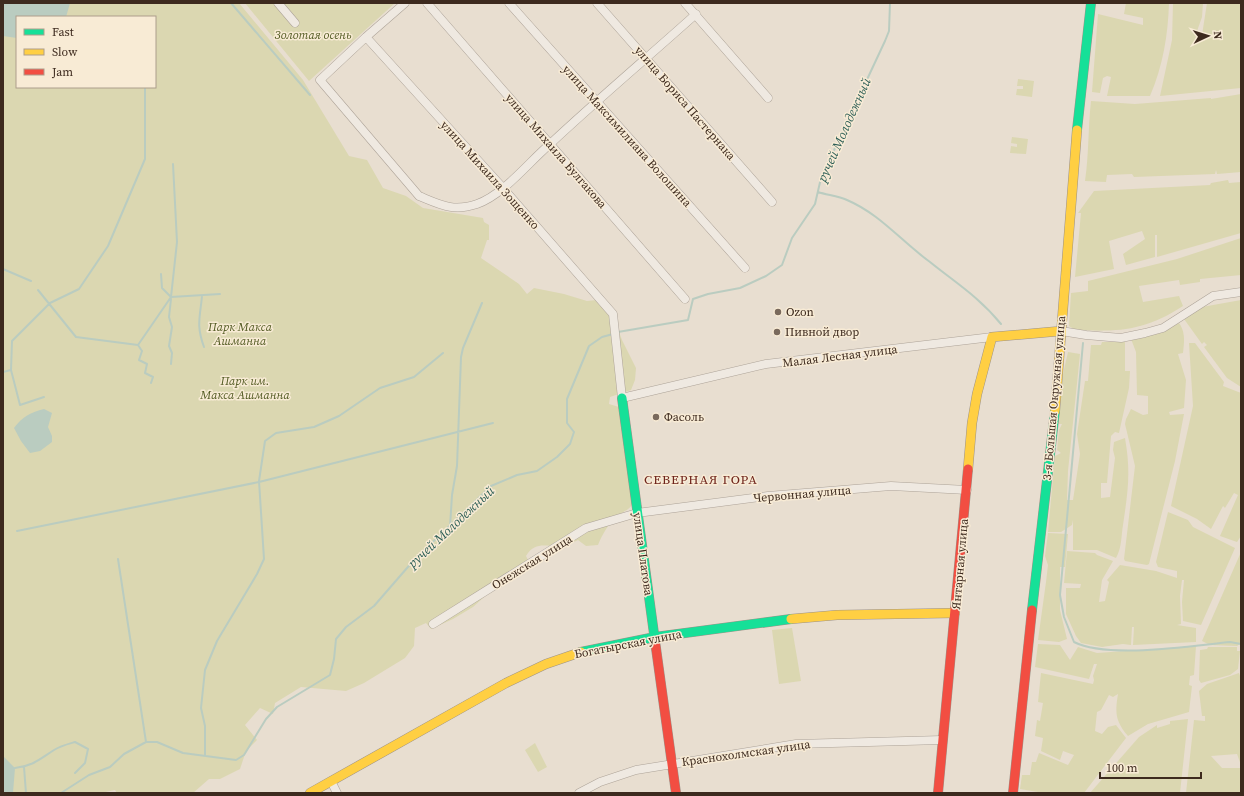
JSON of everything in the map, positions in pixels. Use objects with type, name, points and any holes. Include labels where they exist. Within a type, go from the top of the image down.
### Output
[{"type":"street","points":[[278,3],[295,23]]},
{"type":"street","points":[[406,3],[366,37],[320,80],[419,196],[437,204],[456,209],[478,204],[503,188],[549,144],[696,14]]},
{"type":"street","name":"улица Михаила Булгакова","points":[[427,3],[685,299]]},
{"type":"street","name":"улица Максимилиана Волошина","points":[[509,3],[745,268]]},
{"type":"street","name":"улица Бориса Пастернака","points":[[598,3],[772,202]]},
{"type":"street","points":[[685,3],[768,98]]},
{"type":"street","name":"3-я Большая Окружная улица","points":[[1013,793],[1025,666],[1057,392],[1072,178],[1091,3]]},
{"type":"street","name":"улица Михаила Зощенко","points":[[366,37],[503,188],[613,314]]},
{"type":"street","points":[[1061,331],[1121,338],[1145,333],[1163,328],[1213,296],[1241,292]]},
{"type":"street","name":"улица Платова","points":[[613,314],[637,513],[676,793]]},
{"type":"street","name":"Малая Лесная улица","points":[[622,398],[766,364],[992,337],[1061,331]]},
{"type":"street","name":"Янтарная улица","points":[[938,793],[972,423],[977,394],[990,350],[992,337]]},
{"type":"street","name":"Червонная улица","points":[[637,513],[768,496],[891,486],[967,490]]},
{"type":"street","name":"Онежская улица","points":[[433,624],[586,528],[637,513]]},
{"type":"street","name":"Богатырская улица","points":[[310,793],[506,683],[546,664],[588,650],[654,637],[816,616],[955,613]]},
{"type":"street","name":"Краснохолмская улица","points":[[579,793],[600,782],[636,770],[796,744],[942,740]]},
{"type":"street","points":[[331,781],[337,793]]},
{"type":"green space","name":"Парк Макса Ашманна","points":[[3,3],[239,3],[303,80],[349,156],[367,160],[383,188],[406,196],[423,208],[483,218],[484,222],[489,225],[489,240],[487,240],[481,258],[519,284],[527,294],[534,288],[564,294],[587,301],[597,300],[609,305],[622,340],[636,368],[635,380],[631,390],[610,397],[609,404],[619,407],[632,505],[613,520],[604,532],[598,545],[586,546],[578,540],[560,546],[535,547],[526,556],[531,566],[493,589],[473,607],[453,619],[431,629],[426,623],[415,628],[414,646],[405,658],[364,683],[346,691],[301,687],[275,703],[273,714],[260,708],[245,725],[257,740],[246,751],[240,769],[220,779],[209,779],[193,793],[117,793],[115,790],[101,793],[3,793]]},
{"type":"green space","name":"Золотая осень","points":[[245,3],[395,3],[309,81]]},
{"type":"green space","points":[[1126,3],[1169,3],[1164,50],[1155,85],[1150,96],[1107,96],[1111,77],[1107,76],[1103,78],[1100,93],[1092,92],[1098,14],[1143,25],[1143,18],[1124,14]]},
{"type":"green space","points":[[1173,3],[1203,3],[1202,17],[1196,34],[1202,35],[1207,3],[1241,3],[1241,88],[1160,96],[1172,40]]},
{"type":"green space","points":[[1018,79],[1034,81],[1032,97],[1016,95],[1017,89],[1023,89],[1023,86],[1017,86]]},
{"type":"green space","points":[[1241,94],[1241,172],[1217,174],[1216,170],[1215,174],[1134,177],[1132,174],[1107,175],[1106,182],[1085,181],[1091,101],[1135,104],[1211,99]]},
{"type":"green space","points":[[1012,137],[1028,139],[1026,154],[1010,153],[1011,146],[1017,147],[1017,144],[1011,143]]},
{"type":"green space","points":[[1228,180],[1229,183],[1241,182],[1241,233],[1157,257],[1157,235],[1155,235],[1155,257],[1126,265],[1123,254],[1145,239],[1142,231],[1109,241],[1114,269],[1075,277],[1081,213],[1078,213],[1094,191],[1210,185],[1211,183]]},
{"type":"green space","points":[[1241,238],[1241,275],[1200,279],[1200,282],[1180,285],[1179,280],[1139,286],[1143,302],[1179,296],[1183,306],[1156,321],[1131,328],[1105,331],[1075,330],[1069,326],[1071,293],[1088,291],[1088,281],[1177,259]]},
{"type":"green space","points":[[1241,300],[1241,387],[1227,378],[1204,347],[1207,345],[1204,342],[1202,344],[1184,319],[1202,307]]},
{"type":"green space","points":[[1179,323],[1183,330],[1184,338],[1183,353],[1178,354],[1186,380],[1184,408],[1169,412],[1170,415],[1184,414],[1175,461],[1149,564],[1147,565],[1125,561],[1124,559],[1135,466],[1125,424],[1131,409],[1143,415],[1148,414],[1148,396],[1137,395],[1136,352],[1131,339],[1160,332]]},
{"type":"green space","points":[[1102,342],[1125,342],[1125,371],[1130,371],[1129,388],[1119,433],[1115,432],[1111,436],[1107,483],[1101,483],[1101,498],[1110,497],[1115,458],[1113,450],[1114,442],[1125,438],[1128,461],[1127,491],[1120,546],[1116,558],[1097,550],[1073,550],[1073,520],[1072,525],[1061,532],[1048,532],[1055,456],[1061,453],[1057,450],[1059,430],[1062,424],[1059,424],[1062,378],[1068,352],[1080,354],[1068,471],[1067,500],[1073,500],[1080,454],[1077,434],[1085,381],[1088,381],[1091,345],[1101,345]]},
{"type":"green space","points":[[1189,343],[1195,343],[1224,382],[1223,386],[1241,393],[1241,536],[1237,542],[1220,536],[1238,495],[1234,493],[1225,508],[1223,506],[1211,529],[1197,519],[1171,506],[1193,406]]},
{"type":"green space","points":[[1168,512],[1188,520],[1193,527],[1235,548],[1201,625],[1183,621],[1182,602],[1184,580],[1182,580],[1180,596],[1181,624],[1177,625],[1196,628],[1196,642],[1133,645],[1134,627],[1132,627],[1131,645],[1123,644],[1102,647],[1081,643],[1076,636],[1066,614],[1066,588],[1080,588],[1081,584],[1064,583],[1067,551],[1095,553],[1113,561],[1102,580],[1099,602],[1105,601],[1109,582],[1107,580],[1120,565],[1156,571],[1177,578],[1177,571],[1158,567],[1156,562]]},
{"type":"green space","points":[[1048,533],[1068,534],[1065,567],[1060,567],[1060,610],[1067,639],[1059,642],[1038,640],[1048,565],[1045,556]]},
{"type":"green space","points":[[1241,552],[1241,643],[1237,646],[1210,645],[1202,641]]},
{"type":"green space","points":[[792,628],[801,681],[779,684],[772,630]]},
{"type":"green space","points":[[1038,644],[1060,645],[1070,660],[1078,647],[1097,653],[1196,646],[1194,675],[1190,676],[1189,685],[1192,686],[1189,712],[1148,724],[1128,736],[1118,721],[1116,706],[1118,694],[1113,697],[1109,695],[1101,710],[1097,712],[1095,731],[1102,734],[1108,727],[1116,725],[1126,738],[1084,793],[1044,793],[1020,789],[1022,775],[1030,775],[1032,762],[1036,762],[1039,753],[1068,765],[1074,755],[1063,751],[1060,760],[1041,751],[1043,738],[1035,736],[1037,720],[1040,721],[1043,703],[1038,702],[1041,673],[1093,684],[1093,676],[1097,664],[1094,664],[1089,679],[1035,667]]},
{"type":"green space","points":[[1208,647],[1237,647],[1237,651],[1240,651],[1238,669],[1230,675],[1201,683],[1199,680],[1200,650],[1207,649]]},
{"type":"green space","points":[[1239,673],[1241,679],[1241,765],[1237,754],[1211,756],[1222,768],[1241,768],[1241,793],[1186,793],[1194,720],[1205,721],[1205,716],[1202,716],[1199,691],[1207,684]]},
{"type":"green space","points":[[1188,719],[1180,793],[1090,793],[1139,737],[1157,725],[1157,728],[1170,724],[1170,721]]},
{"type":"green space","points":[[535,743],[547,767],[538,772],[525,750]]},
{"type":"shaded area","points":[[3,3],[70,3],[66,16],[16,16],[16,38],[3,36]]},
{"type":"shaded area","points":[[44,409],[52,413],[48,427],[52,436],[52,442],[40,451],[30,453],[14,428],[27,416]]},
{"type":"shaded area","points":[[3,756],[15,768],[13,793],[3,793]]},
{"type":"waterway","points":[[231,3],[310,95]]},
{"type":"waterway","name":"ручей Молодежный","points":[[618,332],[688,320],[693,299],[708,294],[740,288],[766,276],[782,265],[792,238],[815,204],[821,178],[885,41],[889,31],[890,3]]},
{"type":"waterway","points":[[3,372],[11,370],[12,341],[50,303],[79,289],[108,246],[145,159],[145,88]]},
{"type":"waterway","points":[[38,290],[76,337],[138,345],[171,297],[177,242],[173,164]]},
{"type":"waterway","points":[[818,192],[847,200],[880,220],[976,298],[1001,324]]},
{"type":"waterway","points":[[3,269],[31,281]]},
{"type":"waterway","points":[[161,274],[162,288],[171,297],[220,294]]},
{"type":"waterway","points":[[202,296],[199,327],[204,347]]},
{"type":"waterway","points":[[171,299],[169,317],[172,327],[169,346],[172,353],[171,364]]},
{"type":"waterway","points":[[450,527],[452,495],[457,466],[461,357],[463,348],[482,303]]},
{"type":"waterway","name":"ручей Молодежный","points":[[61,793],[89,775],[110,767],[124,754],[146,742],[157,742],[183,753],[236,760],[244,755],[266,719],[277,707],[330,675],[334,659],[336,639],[346,627],[374,606],[414,560],[491,486],[517,475],[537,471],[557,457],[570,444],[574,432],[567,423],[567,399],[589,346],[602,337],[613,334]]},
{"type":"waterway","points":[[1083,343],[1060,595],[1064,617],[1074,642],[1089,647],[1128,651],[1230,642],[1241,644]]},
{"type":"waterway","points":[[138,345],[142,351],[139,360],[147,364],[145,373],[153,377],[151,383]]},
{"type":"waterway","points":[[205,755],[205,726],[201,708],[205,670],[217,641],[257,574],[264,559],[259,481],[265,441],[276,433],[314,427],[339,416],[380,388],[414,377],[443,353]]},
{"type":"waterway","points":[[11,370],[20,405],[44,397]]},
{"type":"waterway","points":[[17,531],[259,482],[493,423]]},
{"type":"waterway","points":[[118,559],[146,742]]},
{"type":"waterway","points":[[15,768],[32,764],[56,749],[75,742],[88,749],[85,763],[75,773]]},
{"type":"waterway","points":[[24,767],[26,793]]},
{"type":"traffic: fast","points":[[1077,130],[1091,3]]},
{"type":"traffic: fast","points":[[622,398],[655,641]]},
{"type":"traffic: fast","points":[[1032,610],[1055,411]]},
{"type":"traffic: fast","points":[[581,652],[655,637],[791,619]]},
{"type":"traffic: slow","points":[[1055,411],[1077,130]]},
{"type":"traffic: slow","points":[[968,469],[972,423],[977,394],[992,337],[1061,331]]},
{"type":"traffic: slow","points":[[791,619],[837,615],[955,613]]},
{"type":"traffic: slow","points":[[310,793],[506,683],[546,664],[581,652]]},
{"type":"traffic: jam","points":[[938,793],[968,469]]},
{"type":"traffic: jam","points":[[1013,793],[1032,610]]},
{"type":"traffic: jam","points":[[655,641],[676,793]]},
{"type":"place","name":"Ozon","points":[[778,312]]},
{"type":"place","name":"Пивной двор","points":[[777,332]]},
{"type":"place","name":"Фасоль","points":[[656,417]]},
{"type":"district","name":"СЕВЕРНАЯ ГОРА","points":[[701,479]]},
{"type":"park label","name":"Парк им. Макса Ашманна","points":[[245,388]]}]
